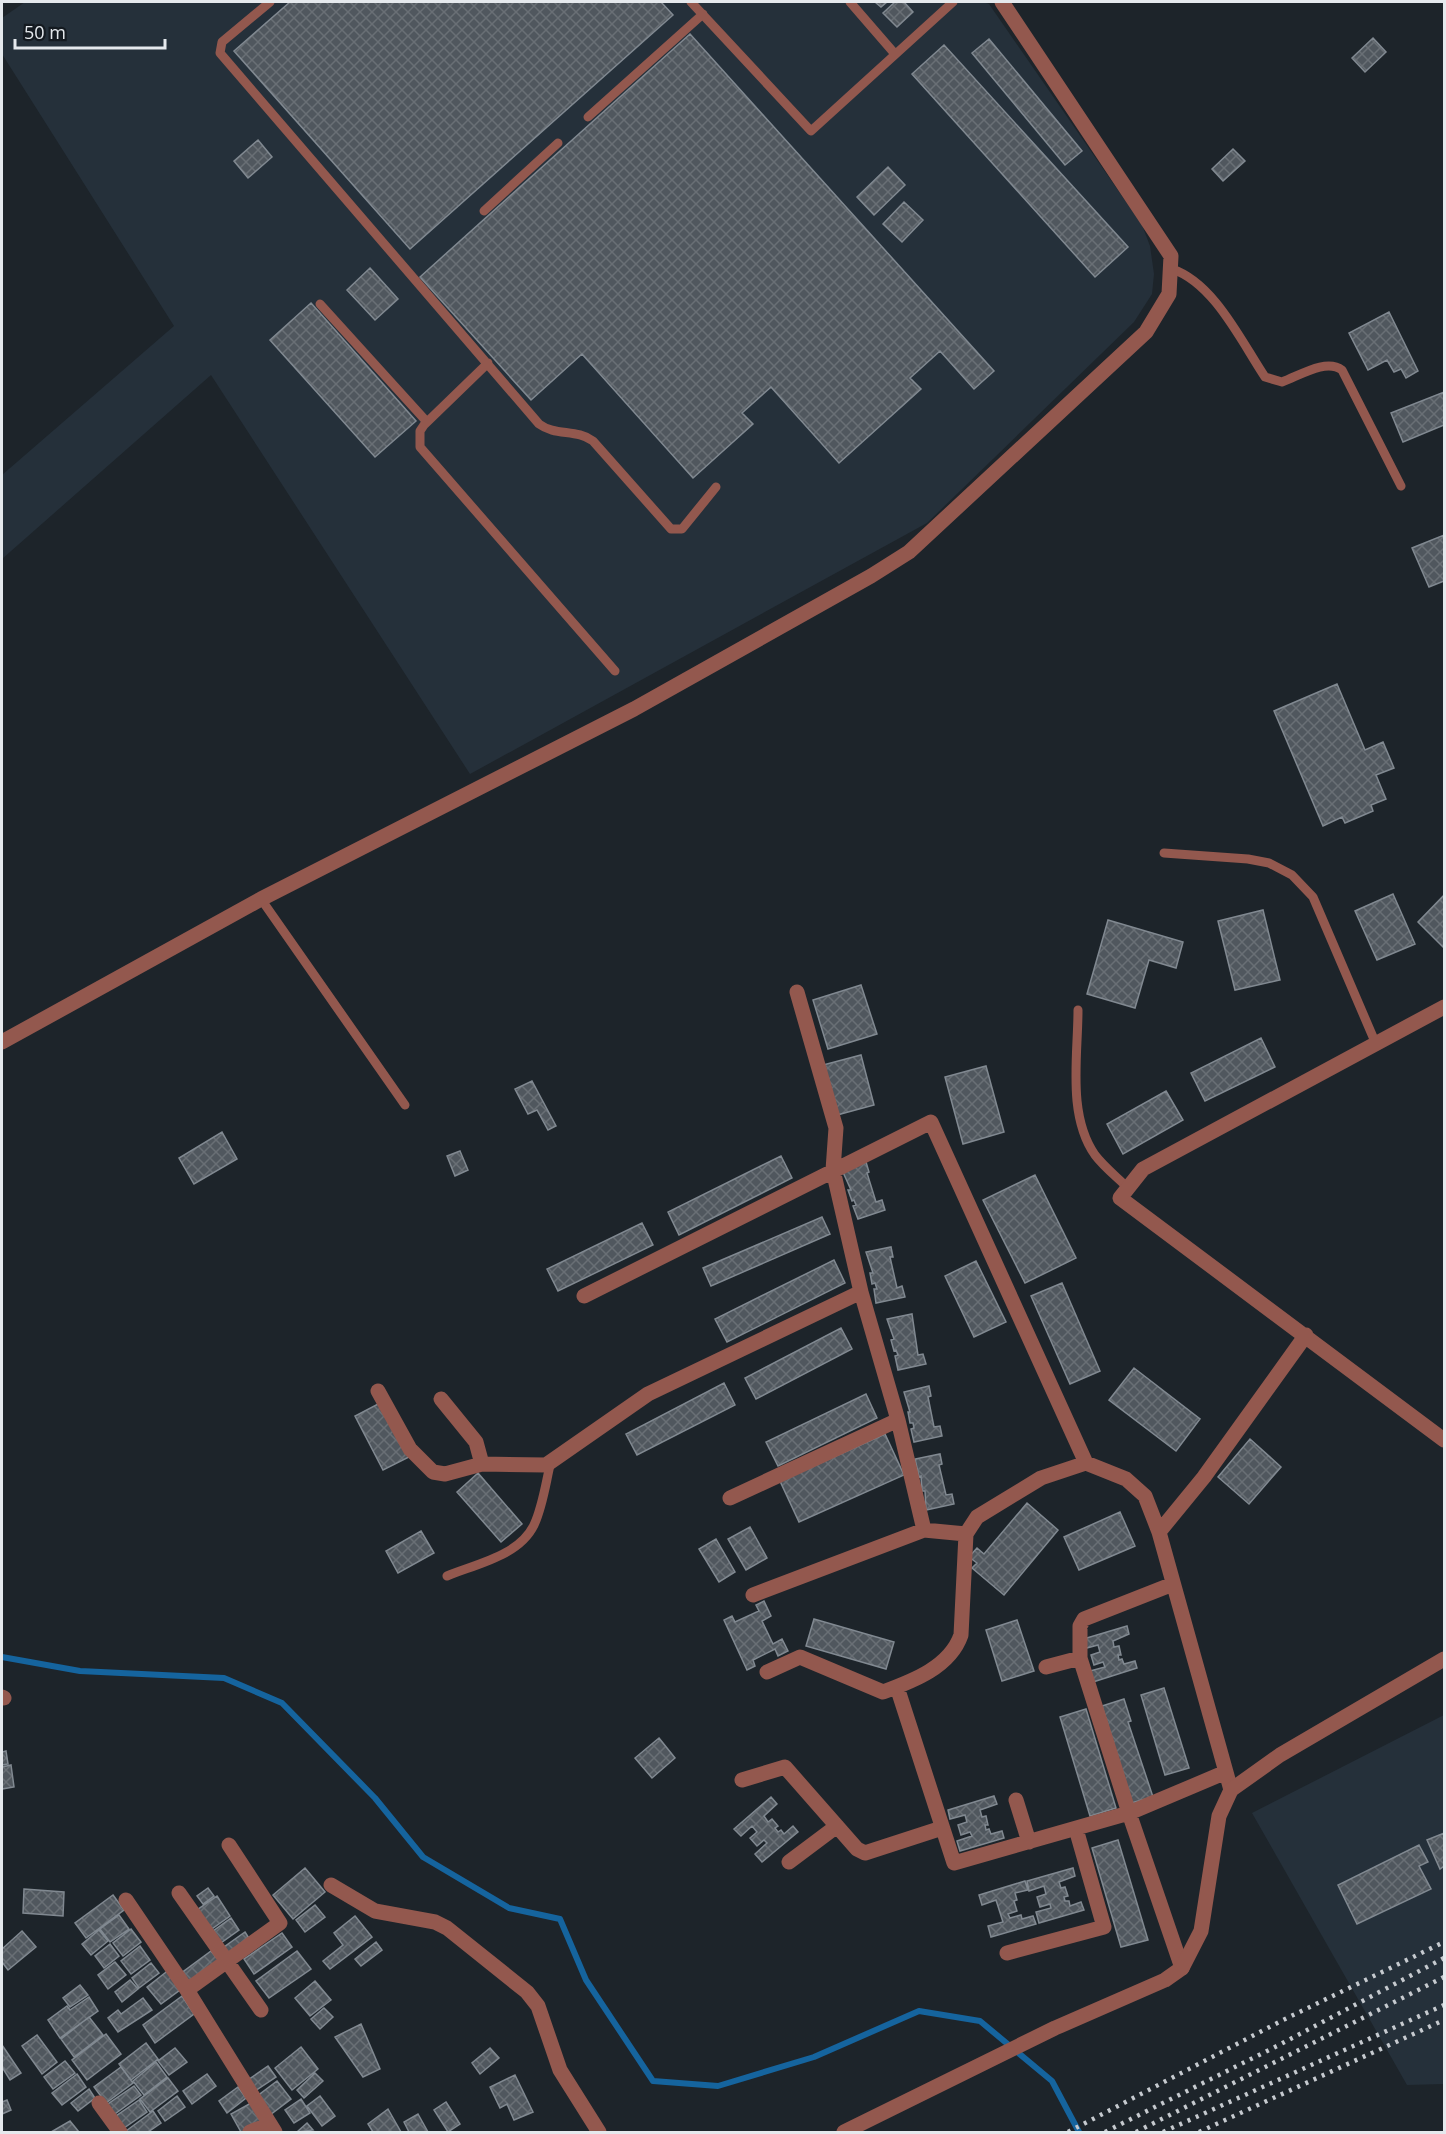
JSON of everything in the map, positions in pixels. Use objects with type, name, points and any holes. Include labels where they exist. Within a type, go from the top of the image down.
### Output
[{"type":"street","points":[[2,1042],[261,899],[634,709],[909,552],[1146,332],[1169,294],[1171,256],[1002,2]]},
{"type":"street","points":[[797,992],[836,1128],[832,1170],[861,1292],[898,1420],[924,1530]]},
{"type":"street","points":[[1444,1007],[1143,1169],[1120,1198],[1444,1440]]},
{"type":"street","points":[[584,1296],[931,1122],[1086,1463]]},
{"type":"street","points":[[378,1391],[410,1449],[433,1472],[445,1474],[482,1464],[546,1465],[648,1394],[861,1292]]},
{"type":"street","points":[[1159,1533],[1204,1477],[1306,1335]]},
{"type":"street","points":[[441,1400],[476,1442],[482,1464]]},
{"type":"street","points":[[730,1498],[898,1420]]},
{"type":"street","points":[[767,1672],[800,1657],[883,1692],[944,1662],[956,1649],[962,1635],[966,1534],[977,1517],[1041,1478],[1086,1463],[1126,1479],[1145,1496],[1159,1533],[1231,1790]]},
{"type":"street","points":[[753,1594],[924,1530],[966,1534]]},
{"type":"street","points":[[1173,1584],[1084,1619],[1080,1626],[1080,1658],[1128,1813],[1182,1968]]},
{"type":"street","points":[[1046,1667],[1080,1658]]},
{"type":"street","points":[[844,2133],[1055,2028],[1165,1980],[1182,1968],[1201,1931],[1219,1816],[1231,1790],[1280,1755],[1444,1659]]},
{"type":"street","points":[[897,1687],[954,1863],[1128,1813],[1226,1772]]},
{"type":"street","points":[[742,1780],[785,1767],[857,1849],[865,1853],[942,1828]]},
{"type":"street","points":[[1016,1800],[1029,1842]]},
{"type":"street","points":[[789,1862],[837,1826]]},
{"type":"street","points":[[1007,1953],[1104,1927],[1076,1829]]},
{"type":"street","points":[[187,1990],[280,1923],[229,1845]]},
{"type":"street","points":[[331,1885],[375,1911],[435,1922],[447,1928],[527,1992],[545,2020],[567,2084],[598,2133]]},
{"type":"street","points":[[179,1893],[261,2010]]},
{"type":"street","points":[[126,1900],[187,1990],[272,2129],[250,2133]]},
{"type":"street","points":[[99,2103],[120,2133]]},
{"type":"lane","points":[[270,2],[222,42],[220,53],[539,424],[556,433],[582,436],[593,441],[671,529],[682,529],[716,487]]},
{"type":"lane","points":[[691,2],[811,131],[953,2]]},
{"type":"lane","points":[[850,2],[895,54]]},
{"type":"lane","points":[[588,117],[703,14]]},
{"type":"lane","points":[[484,211],[558,144]]},
{"type":"lane","points":[[1172,269],[1186,273],[1205,288],[1265,377],[1274,382],[1282,382],[1327,365],[1336,366],[1342,370],[1401,486]]},
{"type":"lane","points":[[320,304],[427,422]]},
{"type":"lane","points":[[488,363],[427,422],[420,431],[420,447],[615,671]]},
{"type":"lane","points":[[1164,854],[1248,859],[1269,863],[1292,875],[1313,897],[1376,1044]]},
{"type":"lane","points":[[261,899],[405,1105]]},
{"type":"lane","points":[[1078,1010],[1077,1105],[1084,1131],[1095,1154],[1128,1188]]},
{"type":"lane","points":[[447,1576],[514,1550],[525,1539],[534,1524],[551,1461]]},
{"type":"shaded area","points":[[25,2],[983,2],[989,4],[1142,225],[1150,246],[1154,274],[1152,294],[1134,322],[927,523],[470,774],[211,375],[2,559],[2,475],[174,326],[2,54],[2,18]]},
{"type":"shaded area","points":[[1444,1715],[1444,2084],[1407,2085],[1252,1813]]},
{"type":"building","points":[[290,2],[661,2],[673,15],[410,249],[234,51]]},
{"type":"building","points":[[875,2],[887,2],[881,7]]},
{"type":"building","points":[[895,2],[904,2],[913,12],[897,27],[883,13]]},
{"type":"building","points":[[690,34],[994,371],[974,389],[940,351],[910,378],[921,389],[839,463],[771,387],[742,413],[753,424],[693,478],[582,354],[531,400],[420,277]]},
{"type":"building","points":[[1373,38],[1386,52],[1365,72],[1352,58]]},
{"type":"building","points":[[989,39],[1082,151],[1065,165],[972,53]]},
{"type":"building","points":[[944,45],[1128,247],[1095,277],[912,74]]},
{"type":"building","points":[[258,140],[272,157],[248,178],[234,161]]},
{"type":"building","points":[[1233,149],[1245,161],[1223,181],[1212,169]]},
{"type":"building","points":[[888,167],[905,185],[874,215],[857,197]]},
{"type":"building","points":[[904,202],[923,220],[902,242],[883,224]]},
{"type":"building","points":[[370,268],[398,299],[375,320],[347,290]]},
{"type":"building","points":[[311,303],[416,421],[375,457],[270,340]]},
{"type":"building","points":[[1389,312],[1418,371],[1406,378],[1401,369],[1394,372],[1387,360],[1368,370],[1349,333]]},
{"type":"building","points":[[1444,392],[1444,425],[1403,442],[1391,413]]},
{"type":"building","points":[[1444,535],[1444,581],[1429,587],[1412,548]]},
{"type":"building","points":[[1337,684],[1365,750],[1383,742],[1394,768],[1376,775],[1386,799],[1371,805],[1373,811],[1345,823],[1342,817],[1323,826],[1274,711]]},
{"type":"building","points":[[1393,894],[1415,944],[1377,960],[1355,911]]},
{"type":"building","points":[[1444,895],[1444,948],[1418,922]]},
{"type":"building","points":[[1263,910],[1280,980],[1235,990],[1218,921]]},
{"type":"building","points":[[1108,920],[1183,942],[1176,968],[1149,960],[1135,1008],[1087,994]]},
{"type":"building","points":[[861,985],[877,1034],[828,1049],[813,1000]]},
{"type":"building","points":[[1261,1038],[1275,1067],[1205,1101],[1191,1073]]},
{"type":"building","points":[[861,1055],[874,1105],[837,1115],[823,1065]]},
{"type":"building","points":[[986,1066],[1004,1132],[963,1144],[945,1077]]},
{"type":"building","points":[[532,1081],[556,1126],[548,1130],[537,1110],[528,1114],[515,1089]]},
{"type":"building","points":[[1166,1091],[1183,1120],[1123,1154],[1107,1124]]},
{"type":"building","points":[[222,1132],[237,1159],[194,1184],[179,1158]]},
{"type":"building","points":[[460,1151],[468,1170],[455,1176],[447,1156]]},
{"type":"building","points":[[781,1156],[792,1178],[679,1235],[668,1212]]},
{"type":"building","points":[[866,1162],[876,1202],[882,1200],[885,1210],[858,1219],[853,1206],[856,1205],[854,1200],[852,1201],[848,1190],[851,1190],[842,1170]]},
{"type":"building","points":[[1035,1175],[1076,1258],[1025,1283],[983,1200]]},
{"type":"building","points":[[822,1217],[830,1234],[711,1286],[703,1268]]},
{"type":"building","points":[[642,1223],[653,1245],[558,1291],[547,1269]]},
{"type":"building","points":[[891,1247],[893,1257],[890,1257],[897,1288],[902,1286],[905,1297],[876,1303],[874,1289],[877,1289],[875,1283],[872,1284],[870,1273],[873,1273],[866,1252]]},
{"type":"building","points":[[834,1260],[845,1283],[727,1342],[715,1319]]},
{"type":"building","points":[[976,1261],[1006,1322],[974,1337],[945,1276]]},
{"type":"building","points":[[1062,1283],[1100,1371],[1070,1384],[1031,1296]]},
{"type":"building","points":[[912,1314],[918,1355],[923,1354],[926,1364],[898,1370],[895,1356],[898,1355],[896,1350],[894,1351],[891,1340],[894,1339],[887,1319]]},
{"type":"building","points":[[841,1328],[852,1349],[756,1399],[745,1378]]},
{"type":"building","points":[[1134,1368],[1200,1419],[1176,1451],[1109,1400]]},
{"type":"building","points":[[724,1383],[735,1405],[637,1455],[626,1434]]},
{"type":"building","points":[[929,1386],[931,1396],[928,1397],[934,1427],[940,1426],[942,1436],[914,1442],[911,1429],[914,1428],[913,1423],[910,1423],[908,1412],[910,1412],[904,1392]]},
{"type":"building","points":[[866,1394],[877,1418],[778,1466],[766,1442]]},
{"type":"building","points":[[380,1403],[409,1457],[383,1470],[355,1416]]},
{"type":"building","points":[[885,1434],[904,1475],[799,1522],[780,1481]]},
{"type":"building","points":[[1250,1439],[1281,1467],[1249,1504],[1218,1477]]},
{"type":"building","points":[[940,1454],[942,1464],[939,1465],[946,1495],[952,1494],[954,1504],[926,1510],[925,1491],[922,1491],[921,1476],[919,1477],[915,1459]]},
{"type":"building","points":[[478,1473],[522,1524],[501,1542],[457,1492]]},
{"type":"building","points":[[1027,1503],[1058,1530],[1004,1595],[972,1568],[977,1563],[969,1557],[977,1548],[984,1554]]},
{"type":"building","points":[[1120,1512],[1135,1546],[1079,1570],[1064,1537]]},
{"type":"building","points":[[750,1527],[767,1558],[746,1570],[728,1539]]},
{"type":"building","points":[[421,1531],[434,1553],[398,1573],[386,1551]]},
{"type":"building","points":[[716,1539],[735,1572],[719,1582],[699,1549]]},
{"type":"building","points":[[764,1601],[771,1616],[762,1621],[773,1644],[782,1639],[788,1651],[778,1656],[775,1649],[753,1660],[755,1666],[747,1670],[724,1620],[732,1616],[735,1622],[759,1611],[756,1605]]},
{"type":"building","points":[[814,1619],[894,1642],[886,1669],[806,1646]]},
{"type":"building","points":[[1017,1620],[1034,1671],[1002,1681],[986,1630]]},
{"type":"building","points":[[1127,1626],[1129,1634],[1113,1641],[1114,1647],[1119,1646],[1121,1655],[1118,1655],[1119,1660],[1122,1659],[1124,1664],[1135,1661],[1137,1668],[1093,1682],[1090,1671],[1105,1667],[1103,1662],[1094,1665],[1091,1655],[1100,1652],[1098,1645],[1083,1649],[1080,1640]]},
{"type":"building","points":[[1164,1688],[1189,1768],[1165,1775],[1141,1695]]},
{"type":"building","points":[[1124,1699],[1131,1721],[1128,1722],[1153,1797],[1131,1803],[1102,1706]]},
{"type":"building","points":[[1086,1709],[1116,1808],[1090,1816],[1060,1717]]},
{"type":"building","points":[[659,1738],[675,1758],[652,1778],[635,1758]]},
{"type":"building","points":[[6,1751],[8,1764],[2,1765],[2,1752]]},
{"type":"building","points":[[11,1765],[14,1787],[2,1789],[2,1767]]},
{"type":"building","points":[[994,1796],[997,1804],[980,1810],[982,1817],[986,1816],[988,1825],[985,1825],[986,1830],[989,1829],[991,1834],[1002,1831],[1004,1838],[960,1851],[957,1841],[972,1836],[970,1832],[961,1835],[958,1825],[967,1822],[965,1815],[950,1819],[948,1810]]},
{"type":"building","points":[[771,1797],[777,1804],[764,1816],[768,1822],[772,1819],[778,1826],[775,1828],[778,1832],[781,1830],[784,1834],[793,1826],[798,1832],[762,1862],[755,1854],[767,1843],[764,1840],[757,1846],[750,1838],[757,1832],[752,1826],[741,1836],[734,1829]]},
{"type":"building","points":[[1444,1833],[1444,1866],[1440,1869],[1427,1840]]},
{"type":"building","points":[[1118,1840],[1148,1940],[1121,1947],[1092,1848]]},
{"type":"building","points":[[1419,1845],[1428,1862],[1419,1866],[1431,1889],[1357,1924],[1338,1885]]},
{"type":"building","points":[[305,1868],[325,1892],[293,1919],[273,1895]]},
{"type":"building","points":[[1073,1868],[1075,1876],[1059,1882],[1061,1888],[1065,1887],[1068,1896],[1064,1897],[1065,1901],[1069,1901],[1070,1906],[1081,1902],[1084,1910],[1039,1923],[1036,1912],[1051,1908],[1050,1904],[1040,1907],[1037,1897],[1046,1894],[1044,1886],[1029,1891],[1027,1881]]},
{"type":"building","points":[[1025,1881],[1028,1890],[1015,1893],[1017,1900],[1014,1901],[1017,1911],[1008,1914],[1010,1918],[1021,1915],[1022,1919],[1033,1916],[1036,1924],[991,1937],[988,1926],[1003,1922],[996,1900],[982,1905],[979,1895]]},
{"type":"building","points":[[208,1888],[214,1896],[203,1904],[197,1896]]},
{"type":"building","points":[[24,1889],[64,1892],[63,1916],[23,1913]]},
{"type":"building","points":[[113,1895],[124,1910],[86,1938],[75,1923]]},
{"type":"building","points":[[217,1896],[230,1916],[209,1931],[194,1912]]},
{"type":"building","points":[[315,1905],[325,1917],[305,1932],[296,1920]]},
{"type":"building","points":[[119,1915],[129,1929],[110,1942],[100,1929]]},
{"type":"building","points":[[355,1916],[372,1937],[330,1969],[323,1961],[343,1945],[334,1933]]},
{"type":"building","points":[[231,1918],[239,1930],[218,1945],[209,1934]]},
{"type":"building","points":[[131,1929],[141,1942],[123,1956],[113,1943]]},
{"type":"building","points":[[99,1930],[108,1941],[91,1955],[82,1944]]},
{"type":"building","points":[[22,1931],[36,1947],[8,1970],[2,1962],[2,1949]]},
{"type":"building","points":[[245,1932],[252,1943],[231,1957],[224,1947]]},
{"type":"building","points":[[282,1933],[292,1947],[254,1974],[244,1959]]},
{"type":"building","points":[[376,1942],[382,1950],[361,1966],[355,1959]]},
{"type":"building","points":[[110,1944],[119,1956],[104,1968],[95,1956]]},
{"type":"building","points":[[140,1946],[150,1960],[131,1974],[121,1961]]},
{"type":"building","points":[[211,1951],[220,1962],[189,1985],[180,1974]]},
{"type":"building","points":[[297,1951],[311,1969],[269,1998],[256,1981]]},
{"type":"building","points":[[115,1962],[126,1975],[108,1989],[98,1975]]},
{"type":"building","points":[[151,1963],[159,1973],[139,1988],[132,1978]]},
{"type":"building","points":[[170,1969],[184,1987],[161,2004],[147,1987]]},
{"type":"building","points":[[130,1980],[138,1989],[122,2002],[115,1992]]},
{"type":"building","points":[[315,1981],[331,2000],[310,2016],[295,1998]]},
{"type":"building","points":[[80,1985],[88,1995],[70,2007],[63,1998]]},
{"type":"building","points":[[182,1996],[194,2014],[155,2043],[143,2025]]},
{"type":"building","points":[[89,1997],[98,2011],[60,2038],[48,2020],[67,2006],[70,2010]]},
{"type":"building","points":[[143,1998],[152,2010],[118,2032],[108,2018],[118,2010],[121,2014]]},
{"type":"building","points":[[324,2008],[333,2017],[320,2029],[311,2019]]},
{"type":"building","points":[[89,2017],[103,2035],[74,2057],[61,2039]]},
{"type":"building","points":[[361,2024],[380,2069],[363,2077],[335,2037]]},
{"type":"building","points":[[106,2034],[121,2054],[87,2080],[72,2060]]},
{"type":"building","points":[[37,2035],[57,2062],[42,2074],[22,2046]]},
{"type":"building","points":[[146,2043],[158,2059],[131,2080],[119,2064]]},
{"type":"building","points":[[2,2045],[21,2073],[10,2080],[2,2067]]},
{"type":"building","points":[[301,2047],[318,2069],[292,2090],[275,2068]]},
{"type":"building","points":[[175,2048],[187,2062],[169,2075],[158,2061]]},
{"type":"building","points":[[490,2048],[499,2058],[480,2074],[472,2063]]},
{"type":"building","points":[[65,2061],[75,2073],[53,2089],[44,2077]]},
{"type":"building","points":[[156,2062],[167,2077],[144,2095],[133,2081]]},
{"type":"building","points":[[268,2066],[276,2077],[252,2093],[245,2082]]},
{"type":"building","points":[[121,2067],[133,2083],[106,2103],[94,2087]]},
{"type":"building","points":[[315,2073],[323,2081],[304,2098],[297,2090]]},
{"type":"building","points":[[77,2074],[86,2087],[62,2105],[52,2093]]},
{"type":"building","points":[[207,2074],[216,2086],[192,2104],[183,2091]]},
{"type":"building","points":[[515,2075],[533,2112],[514,2120],[507,2104],[500,2108],[490,2087]]},
{"type":"building","points":[[168,2078],[178,2091],[150,2112],[140,2099]]},
{"type":"building","points":[[277,2081],[291,2099],[270,2115],[256,2097]]},
{"type":"building","points":[[134,2086],[141,2095],[112,2116],[105,2106]]},
{"type":"building","points":[[238,2087],[246,2098],[227,2113],[219,2101]]},
{"type":"building","points":[[89,2089],[95,2098],[78,2111],[71,2103]]},
{"type":"building","points":[[177,2096],[185,2107],[165,2121],[158,2111]]},
{"type":"building","points":[[320,2096],[335,2116],[322,2126],[307,2106]]},
{"type":"building","points":[[301,2099],[310,2113],[294,2123],[285,2110]]},
{"type":"building","points":[[7,2100],[11,2110],[2,2114],[2,2102]]},
{"type":"building","points":[[139,2100],[147,2112],[124,2128],[116,2116]]},
{"type":"building","points":[[446,2102],[460,2124],[448,2132],[434,2110]]},
{"type":"building","points":[[251,2103],[263,2124],[248,2132],[241,2132],[231,2114]]},
{"type":"building","points":[[388,2109],[401,2132],[373,2132],[368,2124]]},
{"type":"building","points":[[153,2111],[161,2123],[148,2132],[126,2131]]},
{"type":"building","points":[[418,2114],[428,2132],[409,2132],[404,2122]]},
{"type":"building","points":[[70,2121],[79,2132],[51,2132]]},
{"type":"building","points":[[307,2123],[313,2130],[297,2132]]},
{"type":"waterway","points":[[2,1657],[80,1671],[224,1678],[282,1703],[375,1798],[423,1857],[509,1908],[560,1919],[586,1980],[653,2081],[718,2086],[814,2057],[919,2011],[980,2021],[1052,2081],[1079,2132]]},
{"type":"railway","points":[[1068,2132],[1283,2020],[1444,1942]]},
{"type":"railway","points":[[1105,2132],[1277,2046],[1444,1958]]},
{"type":"railway","points":[[1136,2132],[1444,1977]]},
{"type":"railway","points":[[1163,2132],[1444,2005]]},
{"type":"railway","points":[[1199,2132],[1444,2020]]}]
